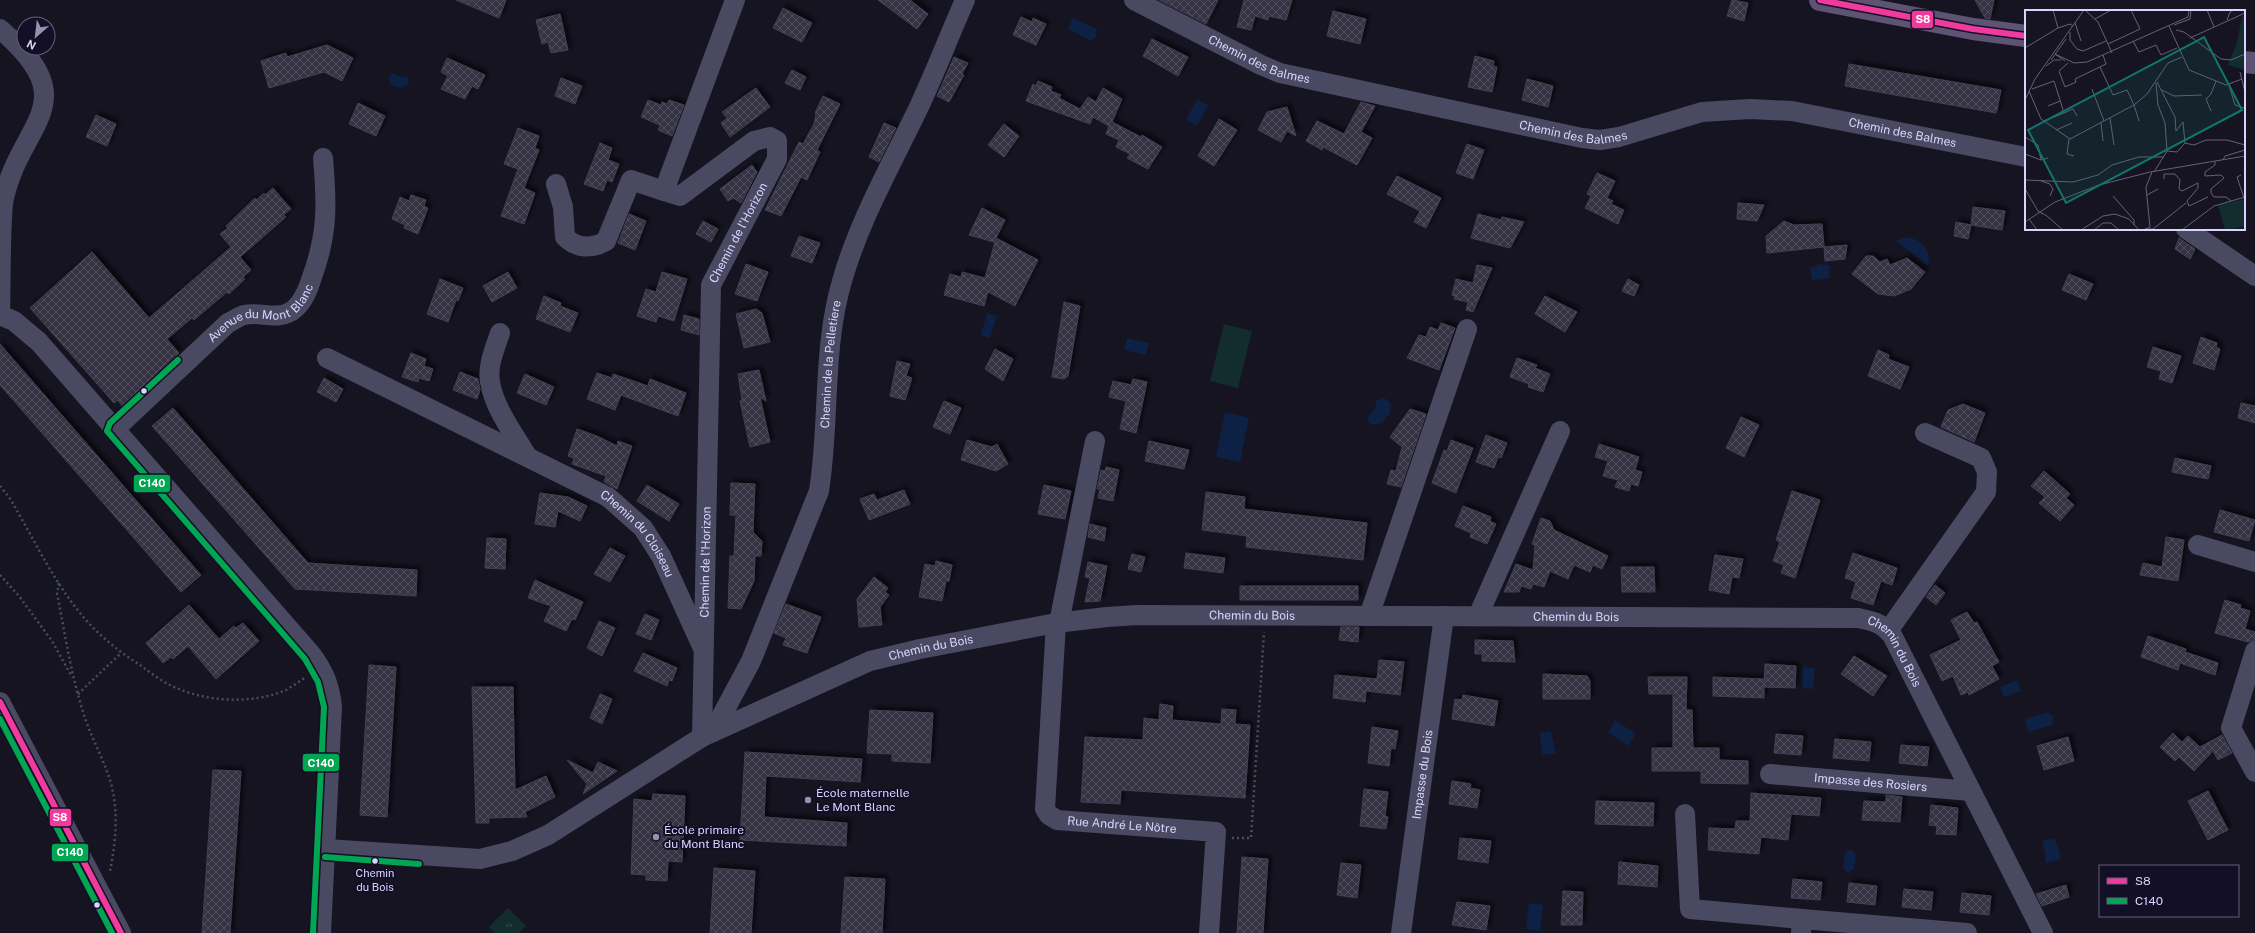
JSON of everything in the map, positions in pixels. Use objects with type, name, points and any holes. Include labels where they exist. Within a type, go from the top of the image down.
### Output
[{"type":"main road","points":[[1820,0],[1973,29],[2025,36]]},
{"type":"main road","points":[[2245,62],[2255,63]]},
{"type":"street","points":[[556,184],[563,207],[565,237],[570,242],[588,248],[606,241],[631,180],[664,191],[735,0]]},
{"type":"street","name":"Chemin de la Pelletiere","points":[[708,734],[751,661],[819,491],[823,465],[830,341],[842,281],[874,201],[919,106],[964,0]]},
{"type":"street","name":"Chemin des Balmes","points":[[1134,0],[1261,65],[1280,73],[1582,138],[1600,140],[1618,137],[1702,112],[1750,109],[1792,111],[2025,157]]},
{"type":"street","points":[[0,29],[13,40],[39,73],[44,87],[44,101],[41,116],[14,170],[4,202],[0,315],[14,321],[39,342],[322,668],[331,691],[332,707],[321,933]]},
{"type":"street","name":"Chemin de l'Horizon","points":[[664,191],[680,196],[754,141],[770,136],[777,141],[776,159],[711,286],[704,651],[708,734]]},
{"type":"street","name":"Avenue du Mont Blanc","points":[[115,429],[228,323],[244,315],[280,316],[292,310],[303,300],[322,250],[325,231],[327,203],[323,158]]},
{"type":"street","points":[[2187,230],[2255,276]]},
{"type":"street","points":[[1369,616],[1467,329]]},
{"type":"street","points":[[500,333],[492,360],[489,381],[502,412],[527,456]]},
{"type":"street","name":"Chemin du Cloiseau","points":[[327,358],[608,497],[643,528],[661,556],[704,651]]},
{"type":"street","points":[[1478,616],[1560,431]]},
{"type":"street","points":[[1888,631],[1986,492],[1987,472],[1981,458],[1925,433]]},
{"type":"street","points":[[1058,623],[1094,441]]},
{"type":"street","points":[[2198,545],[2255,562]]},
{"type":"street","name":"Chemin du Bois","points":[[326,849],[435,857],[480,859],[494,857],[528,845],[548,835],[708,734],[870,661],[920,649],[1058,623],[1107,616],[1137,615],[1858,618],[1879,623],[1888,631],[2043,933]]},
{"type":"street","name":"Impasse du Bois","points":[[1401,933],[1444,616]]},
{"type":"street","name":"Rue André Le Nôtre","points":[[1058,623],[1044,801],[1049,815],[1057,820],[1216,832],[1216,838]]},
{"type":"street","points":[[2255,651],[2231,728],[2255,772]]},
{"type":"street","points":[[0,702],[121,933]]},
{"type":"street","name":"Impasse des Rosiers","points":[[1770,774],[1971,791]]},
{"type":"street","points":[[1685,814],[1690,909],[1802,926],[1967,933]]},
{"type":"street","points":[[1209,933],[1216,838]]},
{"type":"path","points":[[0,486],[9,497],[60,583],[80,613],[121,653],[177,689],[199,696],[228,700],[257,697],[285,690],[322,668]]},
{"type":"path","points":[[0,575],[19,596],[52,641],[74,679]]},
{"type":"path","points":[[60,583],[57,593],[74,679],[84,716],[110,781],[116,816],[115,845],[109,872]]},
{"type":"path","points":[[1216,838],[1251,838],[1265,616]]},
{"type":"path","points":[[78,694],[121,653]]},
{"type":"green space","points":[[1224,324],[1252,331],[1238,388],[1210,381]]},
{"type":"green space","points":[[508,908],[526,926],[519,933],[495,933],[489,927]]},
{"type":"water","points":[[1073,18],[1097,29],[1096,37],[1091,41],[1068,29]]},
{"type":"water","points":[[392,73],[398,76],[407,77],[409,80],[408,85],[402,88],[392,86],[388,79]]},
{"type":"water","points":[[1197,99],[1208,105],[1197,126],[1186,120]]},
{"type":"water","points":[[1903,238],[1915,239],[1923,245],[1928,255],[1928,266],[1896,241]]},
{"type":"water","points":[[1818,264],[1829,265],[1830,278],[1812,280],[1810,267],[1816,267]]},
{"type":"water","points":[[987,313],[997,316],[990,338],[981,335]]},
{"type":"water","points":[[1127,338],[1149,343],[1146,355],[1124,350]]},
{"type":"water","points":[[1384,398],[1391,403],[1390,413],[1382,423],[1372,425],[1368,422],[1368,417],[1375,409],[1376,401]]},
{"type":"water","points":[[1225,412],[1249,418],[1240,462],[1216,457]]},
{"type":"water","points":[[1803,667],[1815,668],[1813,689],[1802,688]]},
{"type":"water","points":[[2017,680],[2021,691],[2004,697],[2000,687]]},
{"type":"water","points":[[2048,712],[2054,717],[2052,725],[2028,732],[2025,719]]},
{"type":"water","points":[[1615,720],[1636,734],[1628,746],[1608,732]]},
{"type":"water","points":[[1551,731],[1556,753],[1543,755],[1539,733]]},
{"type":"water","points":[[2055,838],[2061,859],[2047,863],[2045,861],[2046,858],[2042,841]]},
{"type":"water","points":[[1849,850],[1853,851],[1856,855],[1854,869],[1848,873],[1843,868],[1845,853]]},
{"type":"water","points":[[1529,903],[1543,905],[1540,931],[1526,929]]},
{"type":"building","points":[[456,0],[506,0],[499,18]]},
{"type":"building","points":[[878,0],[910,0],[928,14],[917,29]]},
{"type":"building","points":[[1159,0],[1218,0],[1206,24]]},
{"type":"building","points":[[1244,0],[1292,0],[1286,20],[1269,16],[1268,20],[1255,16],[1251,30],[1237,27]]},
{"type":"building","points":[[1732,0],[1748,3],[1744,21],[1727,16]]},
{"type":"building","points":[[1975,0],[1994,0],[1990,19],[1985,18]]},
{"type":"building","points":[[783,8],[812,23],[802,42],[773,28]]},
{"type":"building","points":[[1333,11],[1366,19],[1360,44],[1327,36]]},
{"type":"building","points":[[560,14],[568,50],[551,53],[548,42],[542,44],[536,20]]},
{"type":"building","points":[[1021,17],[1032,22],[1033,18],[1046,24],[1036,45],[1013,35]]},
{"type":"building","points":[[1152,39],[1188,57],[1178,76],[1143,56]]},
{"type":"building","points":[[327,45],[353,58],[342,81],[324,72],[269,88],[261,61],[286,53],[287,57]]},
{"type":"building","points":[[1475,56],[1494,61],[1493,66],[1497,67],[1492,92],[1468,87]]},
{"type":"building","points":[[954,57],[968,63],[962,74],[964,75],[949,102],[937,96]]},
{"type":"building","points":[[447,58],[485,75],[478,89],[472,86],[465,99],[441,89],[448,76],[441,72]]},
{"type":"building","points":[[1849,64],[2001,90],[1997,110],[1996,113],[1845,86]]},
{"type":"building","points":[[792,70],[806,77],[800,90],[785,83]]},
{"type":"building","points":[[561,78],[582,86],[575,104],[555,96]]},
{"type":"building","points":[[1527,79],[1553,86],[1548,107],[1522,100]]},
{"type":"building","points":[[1038,81],[1052,87],[1051,91],[1061,95],[1059,98],[1080,109],[1088,97],[1096,102],[1103,88],[1122,99],[1112,122],[1141,137],[1142,135],[1162,147],[1148,169],[1127,158],[1130,154],[1116,147],[1119,140],[1106,134],[1109,126],[1093,117],[1090,124],[1026,101],[1033,84],[1036,86]]},
{"type":"building","points":[[756,88],[770,107],[730,137],[721,123],[727,118],[722,112]]},
{"type":"building","points":[[823,96],[840,104],[817,150],[820,152],[807,180],[801,177],[781,216],[765,210],[799,142],[803,144],[814,124],[815,113]]},
{"type":"building","points":[[648,100],[661,105],[662,102],[667,104],[669,100],[684,105],[672,136],[658,130],[660,125],[641,117]]},
{"type":"building","points":[[1361,102],[1375,106],[1361,132],[1372,138],[1357,165],[1323,147],[1322,150],[1306,141],[1317,121],[1344,134]]},
{"type":"building","points":[[358,103],[385,116],[376,136],[349,124]]},
{"type":"building","points":[[1287,107],[1296,136],[1287,131],[1281,142],[1258,130],[1267,112]]},
{"type":"building","points":[[96,115],[116,124],[107,146],[86,137]]},
{"type":"building","points":[[1219,119],[1237,130],[1214,166],[1198,156]]},
{"type":"building","points":[[884,123],[896,128],[879,162],[869,157]]},
{"type":"building","points":[[1004,124],[1019,136],[1004,157],[988,145]]},
{"type":"building","points":[[518,128],[539,136],[535,148],[539,150],[524,188],[535,193],[524,224],[501,216],[518,169],[504,164]]},
{"type":"building","points":[[600,143],[612,148],[608,160],[619,164],[612,182],[607,180],[603,191],[584,184]]},
{"type":"building","points":[[1467,144],[1484,150],[1473,179],[1456,173]]},
{"type":"building","points":[[752,165],[757,172],[741,203],[733,198],[728,201],[720,189]]},
{"type":"building","points":[[1597,173],[1615,181],[1607,198],[1613,201],[1611,204],[1624,210],[1618,224],[1585,208],[1591,196],[1587,194]]},
{"type":"building","points":[[1397,176],[1441,198],[1426,228],[1414,222],[1420,211],[1387,194]]},
{"type":"building","points":[[273,188],[291,209],[283,215],[286,217],[240,257],[251,270],[243,277],[245,279],[229,294],[227,292],[194,320],[192,318],[167,339],[179,353],[122,406],[118,400],[114,403],[30,308],[92,252],[149,318],[231,247],[220,234],[228,228],[226,226],[255,198],[256,200]]},
{"type":"building","points":[[411,195],[426,200],[424,206],[428,208],[418,234],[404,228],[405,225],[392,219],[400,197],[409,201]]},
{"type":"building","points":[[1738,203],[1764,205],[1757,221],[1737,219]]},
{"type":"building","points":[[1973,207],[2005,211],[2002,230],[1971,225]]},
{"type":"building","points":[[982,208],[1005,220],[994,242],[969,235]]},
{"type":"building","points":[[629,214],[646,221],[635,250],[618,243]]},
{"type":"building","points":[[1478,214],[1501,220],[1502,217],[1524,222],[1510,248],[1471,238]]},
{"type":"building","points":[[703,221],[718,229],[711,242],[696,234]]},
{"type":"building","points":[[1784,221],[1794,225],[1822,224],[1824,247],[1767,253],[1766,236]]},
{"type":"building","points":[[1956,222],[1971,225],[1968,239],[1954,236]]},
{"type":"building","points":[[799,236],[820,243],[812,263],[791,256]]},
{"type":"building","points":[[996,238],[1038,260],[1015,306],[988,292],[984,306],[944,295],[950,274],[961,277],[962,272],[985,278]]},
{"type":"building","points":[[2179,238],[2195,249],[2190,259],[2175,249]]},
{"type":"building","points":[[1847,245],[1845,259],[1825,261],[1824,247]]},
{"type":"building","points":[[1866,256],[1873,256],[1880,262],[1887,259],[1890,265],[1907,258],[1925,272],[1911,289],[1894,296],[1878,294],[1852,274]]},
{"type":"building","points":[[746,264],[768,272],[757,301],[735,294]]},
{"type":"building","points":[[1477,265],[1492,268],[1473,312],[1466,310],[1468,302],[1454,299],[1455,296],[1452,295],[1456,279],[1473,283]]},
{"type":"building","points":[[508,272],[517,288],[492,302],[483,286]]},
{"type":"building","points":[[662,272],[687,279],[674,321],[658,316],[656,322],[637,316],[646,289],[656,292]]},
{"type":"building","points":[[2069,274],[2093,284],[2086,300],[2062,290]]},
{"type":"building","points":[[440,279],[463,288],[458,301],[456,300],[448,322],[427,314]]},
{"type":"building","points":[[1628,279],[1639,285],[1634,296],[1622,291]]},
{"type":"building","points":[[544,296],[561,303],[560,306],[578,313],[570,332],[536,319]]},
{"type":"building","points":[[1545,296],[1577,312],[1565,332],[1535,314]]},
{"type":"building","points":[[1064,302],[1080,306],[1068,376],[1064,379],[1052,377]]},
{"type":"building","points":[[756,309],[762,313],[770,342],[744,348],[736,314]]},
{"type":"building","points":[[684,315],[699,319],[699,335],[681,330]]},
{"type":"building","points":[[1441,323],[1455,328],[1439,370],[1407,358],[1419,335],[1426,337],[1430,327],[1438,330]]},
{"type":"building","points":[[2201,337],[2217,343],[2216,347],[2220,349],[2214,370],[2193,363]]},
{"type":"building","points":[[0,344],[201,575],[181,592],[0,385]]},
{"type":"building","points":[[2153,347],[2181,356],[2172,383],[2159,379],[2161,371],[2147,367]]},
{"type":"building","points":[[995,349],[1013,359],[1003,381],[985,369]]},
{"type":"building","points":[[1878,350],[1889,355],[1888,359],[1909,367],[1900,389],[1868,376]]},
{"type":"building","points":[[411,353],[426,359],[424,366],[433,369],[429,381],[419,378],[418,382],[402,377]]},
{"type":"building","points":[[1517,358],[1537,365],[1535,368],[1550,374],[1543,392],[1528,387],[1529,384],[1510,377]]},
{"type":"building","points":[[897,361],[910,364],[906,376],[912,378],[905,400],[890,396]]},
{"type":"building","points":[[759,370],[766,401],[760,397],[770,442],[750,447],[740,401],[742,400],[738,374]]},
{"type":"building","points":[[460,372],[478,379],[480,390],[477,399],[453,390]]},
{"type":"building","points":[[597,373],[612,378],[613,374],[648,386],[650,379],[686,393],[678,416],[621,395],[615,410],[587,399]]},
{"type":"building","points":[[525,374],[554,387],[546,405],[517,393]]},
{"type":"building","points":[[324,378],[343,389],[336,402],[317,392]]},
{"type":"building","points":[[1133,379],[1147,382],[1136,433],[1120,429],[1126,401],[1109,397],[1113,381],[1131,385]]},
{"type":"building","points":[[944,401],[961,408],[950,434],[933,427]]},
{"type":"building","points":[[2241,403],[2255,406],[2255,423],[2238,418]]},
{"type":"building","points":[[1963,404],[1985,413],[1974,442],[1941,427],[1948,410]]},
{"type":"building","points":[[173,408],[308,563],[417,570],[416,596],[295,589],[152,426]]},
{"type":"building","points":[[1410,409],[1426,414],[1401,487],[1387,484],[1391,470],[1396,471],[1402,447],[1390,437]]},
{"type":"building","points":[[1741,417],[1759,425],[1744,457],[1726,448]]},
{"type":"building","points":[[577,429],[597,436],[617,446],[618,441],[632,446],[617,489],[604,482],[606,476],[572,464],[574,458],[568,456]]},
{"type":"building","points":[[1486,435],[1507,443],[1501,458],[1498,457],[1494,468],[1476,462]]},
{"type":"building","points":[[967,440],[992,447],[997,444],[1008,464],[996,471],[961,460]]},
{"type":"building","points":[[1451,440],[1473,448],[1456,493],[1432,483],[1444,450],[1447,451]]},
{"type":"building","points":[[1149,441],[1189,450],[1184,469],[1145,461]]},
{"type":"building","points":[[1599,444],[1639,457],[1635,470],[1642,472],[1638,486],[1631,484],[1629,491],[1615,487],[1618,480],[1603,476],[1608,461],[1595,457]]},
{"type":"building","points":[[2175,458],[2211,466],[2208,479],[2172,472]]},
{"type":"building","points":[[1106,467],[1119,470],[1113,501],[1098,498],[1100,489],[1097,489],[1101,470],[1105,471]]},
{"type":"building","points":[[2044,471],[2070,494],[2066,498],[2074,505],[2060,521],[2039,503],[2045,497],[2031,486]]},
{"type":"building","points":[[731,483],[755,484],[753,532],[762,541],[761,556],[755,556],[754,581],[741,609],[728,608],[730,556],[734,556],[736,515],[730,515]]},
{"type":"building","points":[[647,485],[679,504],[669,521],[637,501]]},
{"type":"building","points":[[1044,485],[1071,491],[1065,519],[1038,514]]},
{"type":"building","points":[[904,490],[910,504],[869,520],[860,499],[874,494],[877,500]]},
{"type":"building","points":[[1792,491],[1820,500],[1795,578],[1781,573],[1784,565],[1773,561],[1780,542],[1776,540]]},
{"type":"building","points":[[1206,492],[1245,497],[1244,509],[1367,523],[1363,560],[1246,547],[1247,536],[1202,530]]},
{"type":"building","points":[[540,493],[568,497],[587,506],[580,521],[558,511],[555,527],[535,524]]},
{"type":"building","points":[[1463,506],[1491,517],[1490,521],[1496,524],[1487,544],[1470,537],[1471,533],[1455,526]]},
{"type":"building","points":[[2220,510],[2255,520],[2249,541],[2214,532]]},
{"type":"building","points":[[1541,518],[1550,521],[1554,530],[1608,556],[1602,569],[1593,565],[1590,572],[1574,565],[1568,579],[1550,571],[1544,587],[1533,584],[1531,589],[1521,586],[1519,592],[1504,592],[1516,564],[1533,570],[1535,545],[1532,544]]},
{"type":"building","points":[[1090,524],[1106,528],[1104,541],[1088,537]]},
{"type":"building","points":[[2166,537],[2184,540],[2178,581],[2140,575],[2143,563],[2162,567]]},
{"type":"building","points":[[487,538],[506,539],[505,569],[485,568]]},
{"type":"building","points":[[610,548],[625,556],[610,582],[594,574]]},
{"type":"building","points":[[1186,553],[1225,558],[1223,573],[1184,568]]},
{"type":"building","points":[[1853,553],[1897,568],[1892,585],[1881,581],[1873,605],[1851,598],[1856,582],[1845,578]]},
{"type":"building","points":[[1132,554],[1145,557],[1141,572],[1128,569]]},
{"type":"building","points":[[1715,555],[1743,559],[1739,578],[1732,577],[1729,594],[1709,590]]},
{"type":"building","points":[[936,561],[952,565],[949,581],[946,581],[942,601],[919,597],[925,564],[935,566]]},
{"type":"building","points":[[1088,562],[1107,566],[1100,601],[1085,602],[1090,578],[1085,577]]},
{"type":"building","points":[[1621,567],[1654,567],[1655,592],[1622,592]]},
{"type":"building","points":[[874,577],[888,588],[885,592],[889,595],[880,607],[882,625],[859,627],[857,599]]},
{"type":"building","points":[[535,580],[583,602],[575,620],[572,619],[566,631],[544,621],[551,606],[528,598]]},
{"type":"building","points":[[1935,585],[1945,593],[1936,605],[1926,597]]},
{"type":"building","points":[[1240,586],[1358,586],[1358,600],[1240,600]]},
{"type":"building","points":[[2225,600],[2241,605],[2240,608],[2250,611],[2245,629],[2255,632],[2255,640],[2248,642],[2215,633]]},
{"type":"building","points":[[786,604],[821,617],[807,653],[783,645],[786,638],[774,633]]},
{"type":"building","points":[[189,605],[219,639],[234,626],[236,628],[243,623],[259,641],[216,679],[188,646],[173,659],[171,657],[163,663],[146,643]]},
{"type":"building","points":[[1967,612],[1974,623],[1977,622],[1999,662],[1992,666],[1999,679],[1969,695],[1968,692],[1961,695],[1953,676],[1942,681],[1930,655],[1961,640],[1951,620]]},
{"type":"building","points":[[645,614],[659,620],[651,640],[636,634]]},
{"type":"building","points":[[599,621],[615,628],[602,656],[587,648]]},
{"type":"building","points":[[1341,627],[1359,627],[1358,642],[1339,640]]},
{"type":"building","points":[[2148,636],[2186,649],[2185,652],[2218,663],[2215,675],[2180,663],[2178,670],[2141,657]]},
{"type":"building","points":[[1475,640],[1513,641],[1515,662],[1482,661],[1482,654],[1475,654]]},
{"type":"building","points":[[643,653],[677,668],[672,681],[669,680],[667,686],[634,671]]},
{"type":"building","points":[[1854,656],[1887,676],[1873,696],[1841,674]]},
{"type":"building","points":[[1379,660],[1404,662],[1400,695],[1366,691],[1365,702],[1333,698],[1335,675],[1377,679]]},
{"type":"building","points":[[1765,664],[1796,666],[1795,688],[1764,687]]},
{"type":"building","points":[[369,665],[396,667],[387,817],[360,815]]},
{"type":"building","points":[[1543,674],[1587,676],[1590,681],[1590,699],[1543,699]]},
{"type":"building","points":[[1648,677],[1687,677],[1686,710],[1692,710],[1693,748],[1719,748],[1719,760],[1748,761],[1748,784],[1701,783],[1701,771],[1652,771],[1652,748],[1673,748],[1673,694],[1649,694]]},
{"type":"building","points":[[1713,677],[1764,679],[1764,698],[1713,696]]},
{"type":"building","points":[[472,687],[513,687],[515,790],[546,776],[555,797],[525,812],[527,817],[489,818],[489,823],[476,823]]},
{"type":"building","points":[[600,694],[612,699],[602,724],[590,718]]},
{"type":"building","points":[[1463,695],[1498,701],[1494,726],[1452,719],[1455,699],[1462,700]]},
{"type":"building","points":[[1160,704],[1173,706],[1172,720],[1221,724],[1222,709],[1236,710],[1235,724],[1250,725],[1245,798],[1121,790],[1120,804],[1081,802],[1085,737],[1143,740],[1144,718],[1159,720]]},
{"type":"building","points":[[870,710],[933,713],[930,763],[892,761],[892,754],[867,753]]},
{"type":"building","points":[[1372,727],[1398,731],[1395,749],[1391,748],[1389,766],[1368,763]]},
{"type":"building","points":[[2173,733],[2182,742],[2188,736],[2200,747],[2222,735],[2232,753],[2218,760],[2213,751],[2194,771],[2179,757],[2175,761],[2160,747]]},
{"type":"building","points":[[1776,734],[1803,736],[1801,755],[1774,753]]},
{"type":"building","points":[[2068,737],[2074,761],[2044,770],[2037,746]]},
{"type":"building","points":[[1835,739],[1871,742],[1869,761],[1833,758]]},
{"type":"building","points":[[1901,745],[1929,747],[1927,766],[1899,763]]},
{"type":"building","points":[[745,752],[862,759],[860,782],[766,776],[764,817],[847,823],[846,846],[740,840]]},
{"type":"building","points":[[567,760],[593,773],[598,762],[617,771],[583,794],[587,784]]},
{"type":"building","points":[[213,770],[241,771],[230,933],[202,933]]},
{"type":"building","points":[[1452,781],[1471,784],[1470,788],[1480,790],[1477,808],[1449,804]]},
{"type":"building","points":[[1364,789],[1388,792],[1385,816],[1388,817],[1386,829],[1360,826]]},
{"type":"building","points":[[2208,791],[2228,830],[2208,840],[2188,801]]},
{"type":"building","points":[[1751,793],[1821,798],[1819,816],[1791,814],[1788,840],[1761,837],[1759,854],[1708,850],[1709,828],[1735,829],[1736,821],[1750,821]]},
{"type":"building","name":"École primaire du Mont Blanc","points":[[653,794],[685,796],[682,862],[668,861],[667,881],[646,880],[646,875],[631,874],[634,799],[652,801]]},
{"type":"building","points":[[1886,795],[1902,797],[1900,822],[1862,820],[1864,801],[1886,802]]},
{"type":"building","points":[[1596,801],[1654,803],[1653,826],[1595,824]]},
{"type":"building","points":[[1931,805],[1958,808],[1956,835],[1936,834],[1937,826],[1929,825]]},
{"type":"building","points":[[1460,838],[1491,841],[1488,863],[1458,859]]},
{"type":"building","points":[[1242,857],[1268,859],[1263,933],[1237,933]]},
{"type":"building","points":[[1619,862],[1658,866],[1657,887],[1618,884]]},
{"type":"building","points":[[1341,863],[1361,865],[1357,898],[1337,895]]},
{"type":"building","points":[[714,868],[755,871],[751,933],[710,933]]},
{"type":"building","points":[[845,877],[885,879],[882,933],[841,933]]},
{"type":"building","points":[[1793,879],[1822,882],[1820,900],[1791,898]]},
{"type":"building","points":[[1849,883],[1877,886],[1875,905],[1847,902]]},
{"type":"building","points":[[2066,885],[2069,897],[2042,906],[2036,894]]},
{"type":"building","points":[[1904,889],[1933,892],[1931,910],[1902,907]]},
{"type":"building","points":[[1563,891],[1583,892],[1582,925],[1561,925]]},
{"type":"building","points":[[1962,893],[1991,896],[1989,915],[1960,912]]},
{"type":"building","points":[[1457,902],[1490,906],[1486,930],[1452,925]]},
{"type":"transit line","name":"S8","points":[[1820,0],[1973,29],[2025,36]]},
{"type":"transit line","name":"C140","points":[[178,360],[110,423],[107,431],[305,659],[318,682],[324,707],[313,933]]},
{"type":"transit line","name":"S8","points":[[0,702],[121,933]]},
{"type":"transit line","name":"C140","points":[[0,719],[112,933]]},
{"type":"transit line","name":"C140","points":[[325,857],[419,864]]},
{"type":"place","name":"École maternelle Le Mont Blanc","points":[[808,800]]},
{"type":"place","name":"École primaire du Mont Blanc","points":[[656,837]]},
{"type":"place","name":"Chemin du Bois","points":[[375,861]]}]
